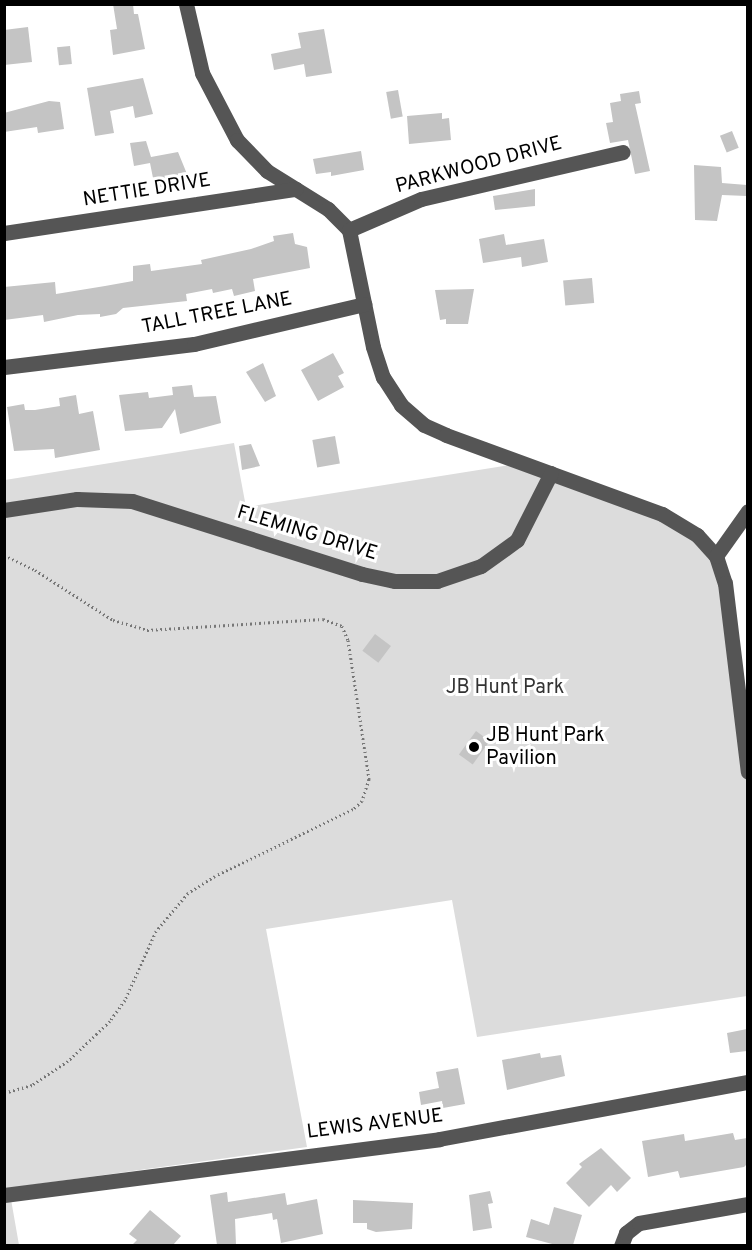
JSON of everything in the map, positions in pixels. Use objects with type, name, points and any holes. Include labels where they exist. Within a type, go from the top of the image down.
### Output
[{"type":"street","points":[[186,4],[202,73],[221,114],[237,140],[267,171],[328,208],[348,230],[383,377],[401,405],[424,425],[446,435],[662,514],[697,535],[716,556],[725,583],[747,772]]},
{"type":"street","name":"PARKWOOD DRIVE","points":[[348,230],[421,199],[623,152]]},
{"type":"street","name":"NETTIE DRIVE","points":[[4,233],[296,189]]},
{"type":"street","name":"TALL TREE LANE","points":[[4,367],[194,344],[364,304]]},
{"type":"street","name":"FLEMING DRIVE","points":[[4,510],[77,499],[132,501],[362,574],[395,581],[437,581],[481,566],[518,540],[551,473]]},
{"type":"street","points":[[716,556],[747,511]]},
{"type":"street","name":"LEWIS AVENUE","points":[[4,1195],[439,1139],[747,1082]]},
{"type":"street","points":[[621,1245],[626,1233],[639,1223],[747,1204]]},
{"type":"path","points":[[4,555],[35,570],[113,620],[147,630],[323,619],[342,626],[348,640],[369,779],[362,801],[353,809],[215,876],[171,908],[156,931],[125,1000],[110,1021],[68,1061],[32,1085],[4,1092]]},
{"type":"green space","name":"JB Hunt Park","points":[[234,443],[246,507],[523,463],[662,514],[716,556],[747,772],[747,996],[477,1037],[452,900],[266,929],[307,1147],[9,1188],[19,1245],[5,1245],[5,480]]},
{"type":"building","points":[[113,4],[133,4],[134,14],[138,14],[145,49],[113,55],[110,30],[117,29]]},
{"type":"building","points":[[28,27],[32,62],[4,65],[4,30]]},
{"type":"building","points":[[324,29],[332,73],[306,77],[304,64],[274,70],[271,54],[301,48],[298,33]]},
{"type":"building","points":[[70,46],[72,64],[59,65],[57,47]]},
{"type":"building","points":[[143,78],[153,114],[135,118],[133,106],[110,111],[114,133],[95,136],[87,88]]},
{"type":"building","points":[[398,90],[403,117],[391,119],[386,92]]},
{"type":"building","points":[[639,91],[641,103],[635,104],[650,171],[635,174],[628,140],[610,143],[606,123],[613,122],[610,103],[621,101],[620,94]]},
{"type":"building","points":[[49,101],[60,102],[64,129],[38,133],[37,127],[4,132],[4,113]]},
{"type":"building","points":[[442,113],[442,119],[449,118],[451,140],[409,144],[407,116]]},
{"type":"building","points":[[732,131],[739,148],[727,153],[720,136]]},
{"type":"building","points":[[146,141],[151,157],[178,152],[187,174],[181,175],[183,183],[155,188],[150,163],[134,166],[130,143]]},
{"type":"building","points":[[361,151],[364,170],[331,176],[331,172],[316,174],[313,159]]},
{"type":"building","points":[[694,165],[721,167],[722,183],[747,185],[747,196],[722,195],[717,221],[695,220]]},
{"type":"building","points":[[535,189],[535,206],[495,210],[493,196]]},
{"type":"building","points":[[293,233],[295,244],[307,247],[310,268],[253,279],[255,291],[234,296],[232,289],[213,293],[212,289],[186,294],[187,301],[123,308],[116,314],[100,317],[100,314],[78,315],[44,322],[43,315],[4,320],[4,287],[55,282],[56,294],[133,281],[133,266],[150,264],[151,271],[202,264],[201,260],[251,249],[274,241],[273,236]]},
{"type":"building","points":[[504,234],[506,245],[544,239],[548,262],[522,267],[521,257],[483,263],[479,239]]},
{"type":"building","points":[[592,278],[594,303],[565,305],[563,281]]},
{"type":"building","points":[[474,289],[468,324],[446,324],[446,319],[440,320],[435,290]]},
{"type":"building","points":[[333,353],[344,373],[338,376],[344,387],[318,401],[301,370]]},
{"type":"building","points":[[263,363],[276,396],[265,402],[246,372]]},
{"type":"building","points":[[192,385],[194,397],[216,396],[221,423],[180,434],[175,409],[162,428],[125,431],[119,395],[148,392],[149,398],[173,395],[172,387]]},
{"type":"building","points":[[76,395],[79,414],[93,411],[100,450],[55,458],[54,449],[14,451],[7,407],[24,404],[25,410],[35,410],[60,406],[59,398]]},
{"type":"building","points":[[335,436],[340,464],[317,468],[312,440]]},
{"type":"building","points":[[251,444],[260,466],[242,470],[239,446]]},
{"type":"building","points":[[375,634],[391,646],[378,663],[362,651]]},
{"type":"building","name":"JB Hunt Park Pavilion","points":[[476,731],[490,741],[473,764],[459,754]]},
{"type":"building","points":[[747,1029],[747,1051],[730,1053],[727,1033]]},
{"type":"building","points":[[540,1053],[541,1058],[561,1055],[565,1076],[507,1090],[502,1060]]},
{"type":"building","points":[[458,1068],[465,1104],[443,1108],[442,1101],[421,1105],[419,1092],[439,1088],[436,1072]]},
{"type":"building","points":[[733,1133],[735,1140],[747,1138],[747,1164],[744,1167],[680,1178],[678,1171],[648,1177],[642,1141],[684,1134],[685,1141]]},
{"type":"building","points":[[601,1148],[631,1178],[617,1192],[611,1185],[589,1207],[566,1183],[582,1167],[579,1164]]},
{"type":"building","points":[[490,1191],[493,1203],[488,1204],[492,1228],[473,1231],[469,1195]]},
{"type":"building","points":[[227,1192],[228,1202],[285,1193],[287,1205],[317,1199],[323,1234],[281,1243],[277,1219],[273,1220],[272,1213],[235,1219],[236,1245],[217,1245],[210,1195]]},
{"type":"building","points":[[353,1200],[413,1203],[412,1229],[376,1232],[367,1229],[367,1223],[353,1223]]},
{"type":"building","points":[[554,1207],[582,1215],[573,1245],[556,1245],[526,1237],[531,1219],[549,1225]]},
{"type":"building","points":[[150,1210],[181,1236],[173,1245],[132,1245],[137,1240],[129,1234]]},
{"type":"place","name":"JB Hunt Park Pavilion","points":[[474,747]]}]
